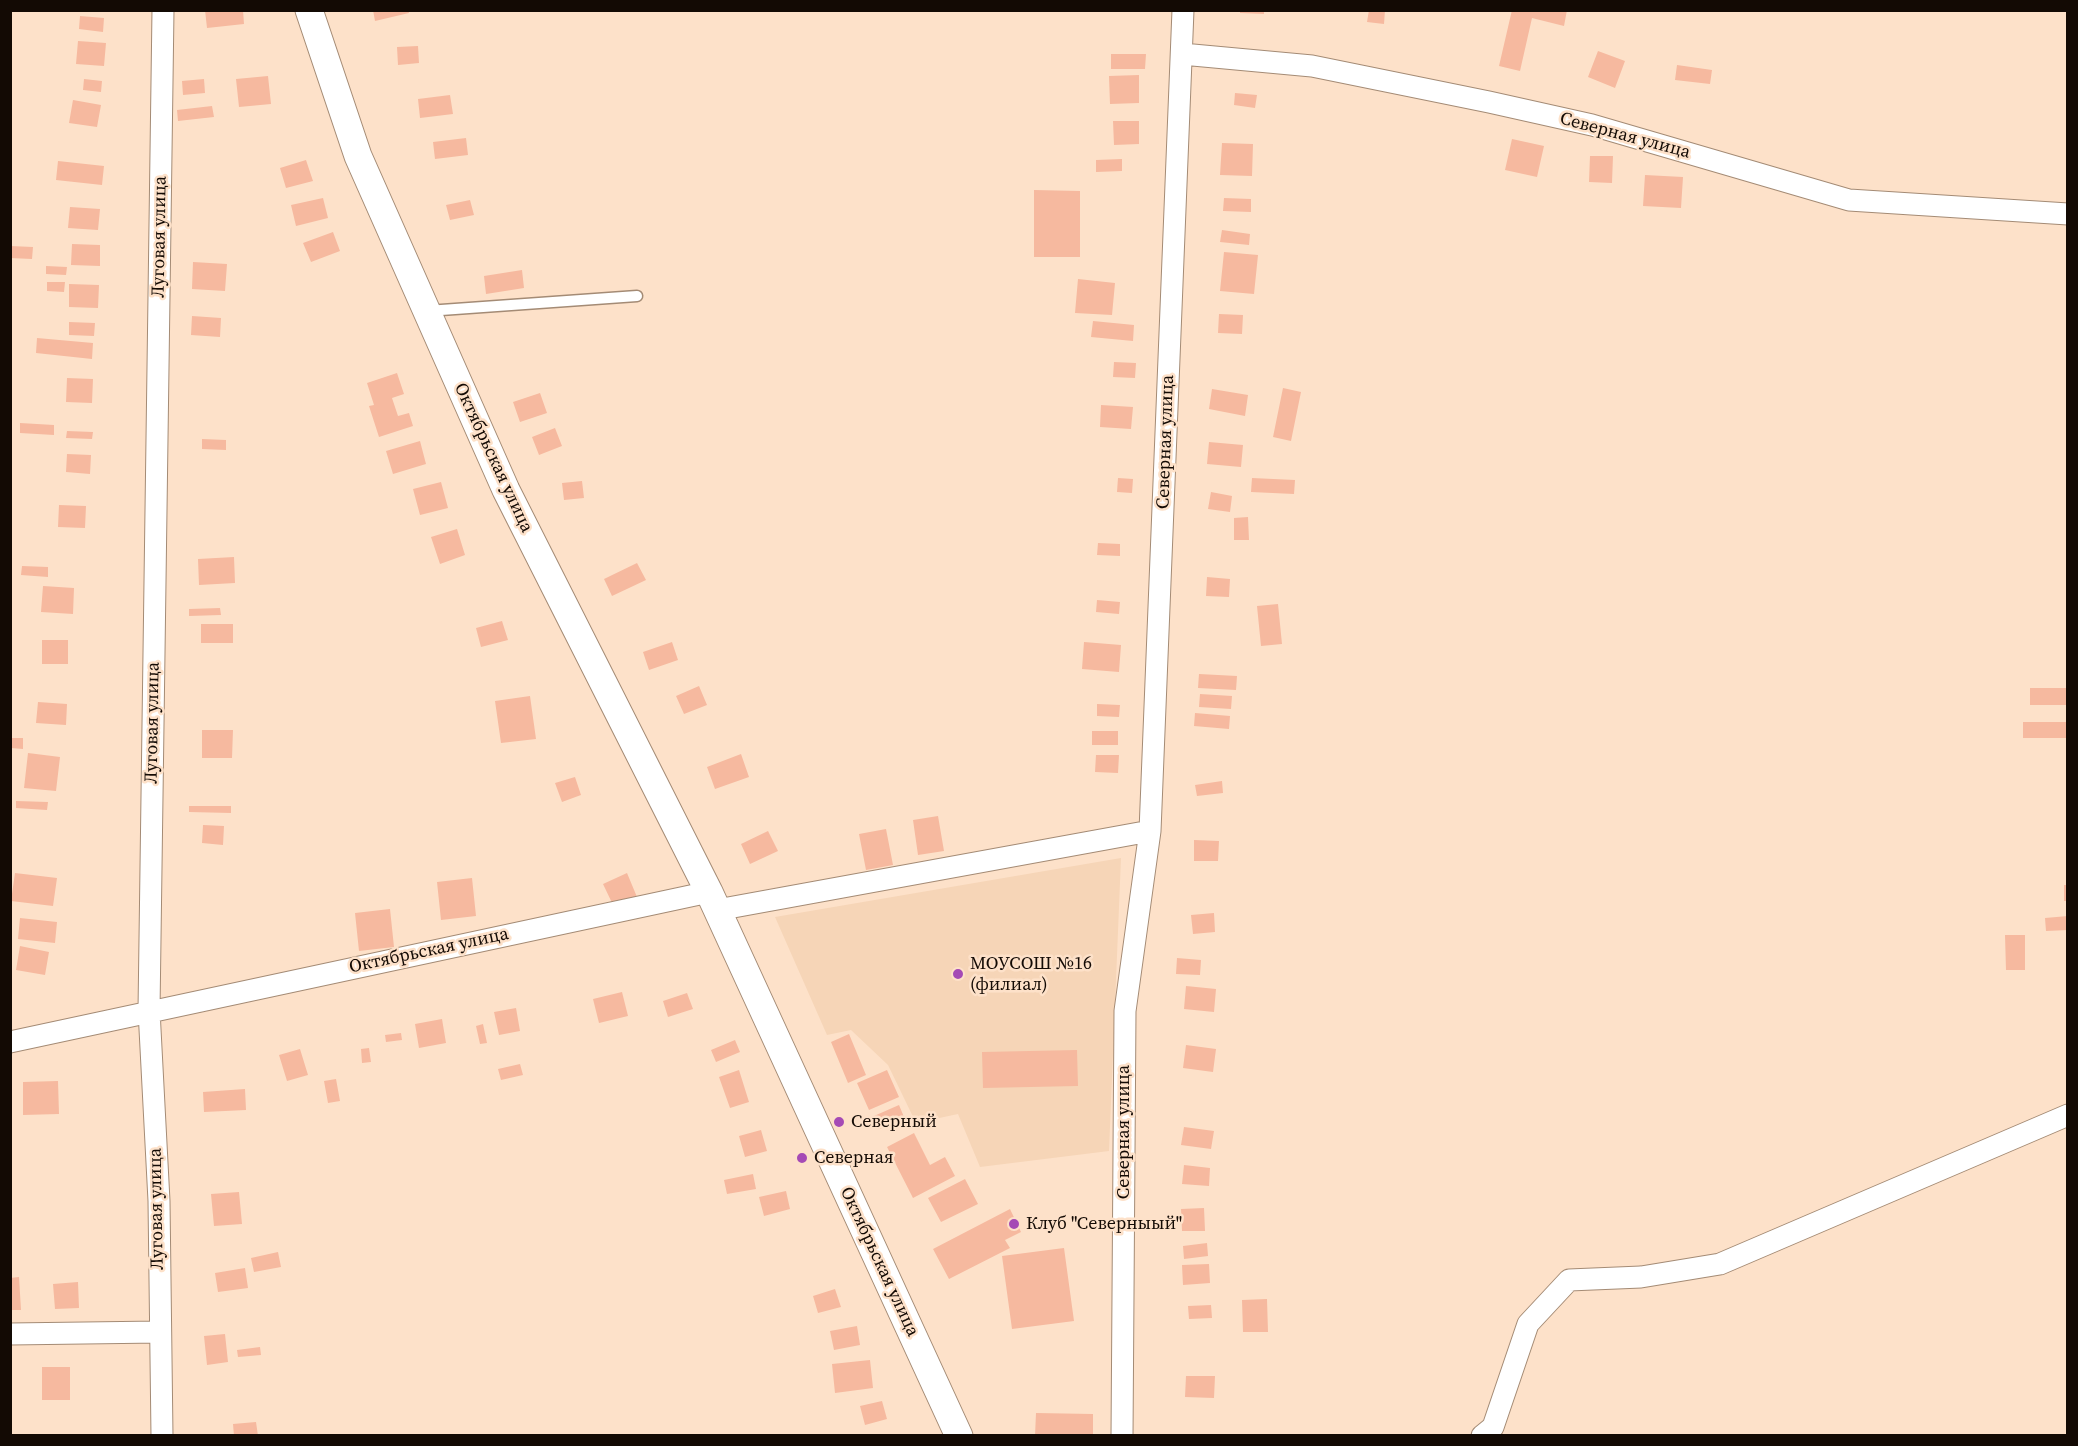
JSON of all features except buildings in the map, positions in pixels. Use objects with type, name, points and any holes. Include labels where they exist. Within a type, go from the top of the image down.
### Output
[{"type":"street","name":"Луговая улица","points":[[162,1436],[159,1201],[149,1010],[163,10]]},
{"type":"street","name":"Октябрьская улица","points":[[309,10],[358,156],[506,490],[713,901],[959,1436]]},
{"type":"street","name":"Северная улица","points":[[1122,1436],[1125,1011],[1150,831],[1183,10]]},
{"type":"street","name":"Северная улица","points":[[1182,54],[1312,66],[1489,102],[1592,125],[1849,200],[2067,214]]},
{"type":"street","points":[[713,901],[1150,831]]},
{"type":"street","name":"Октябрьская улица","points":[[10,1042],[149,1010],[713,901]]},
{"type":"street","points":[[1482,1436],[1493,1427],[1528,1324],[1569,1280],[1641,1277],[1720,1264],[2067,1115]]},
{"type":"street","points":[[10,1334],[159,1332]]},
{"type":"lane","points":[[427,310],[637,296]]},
{"type":"shaded area","name":"МОУСОШ №16 (филиал)","points":[[1121,858],[1109,1151],[980,1167],[958,1114],[916,1123],[888,1065],[851,1030],[827,1035],[775,917]]},
{"type":"place","name":"МОУСОШ №16 (филиал)","points":[[958,974]]},
{"type":"place","name":"Северный","points":[[839,1122]]},
{"type":"place","name":"Северная","points":[[802,1158]]},
{"type":"place","name":"Клуб \"Северныый\"","points":[[1014,1224]]}]
